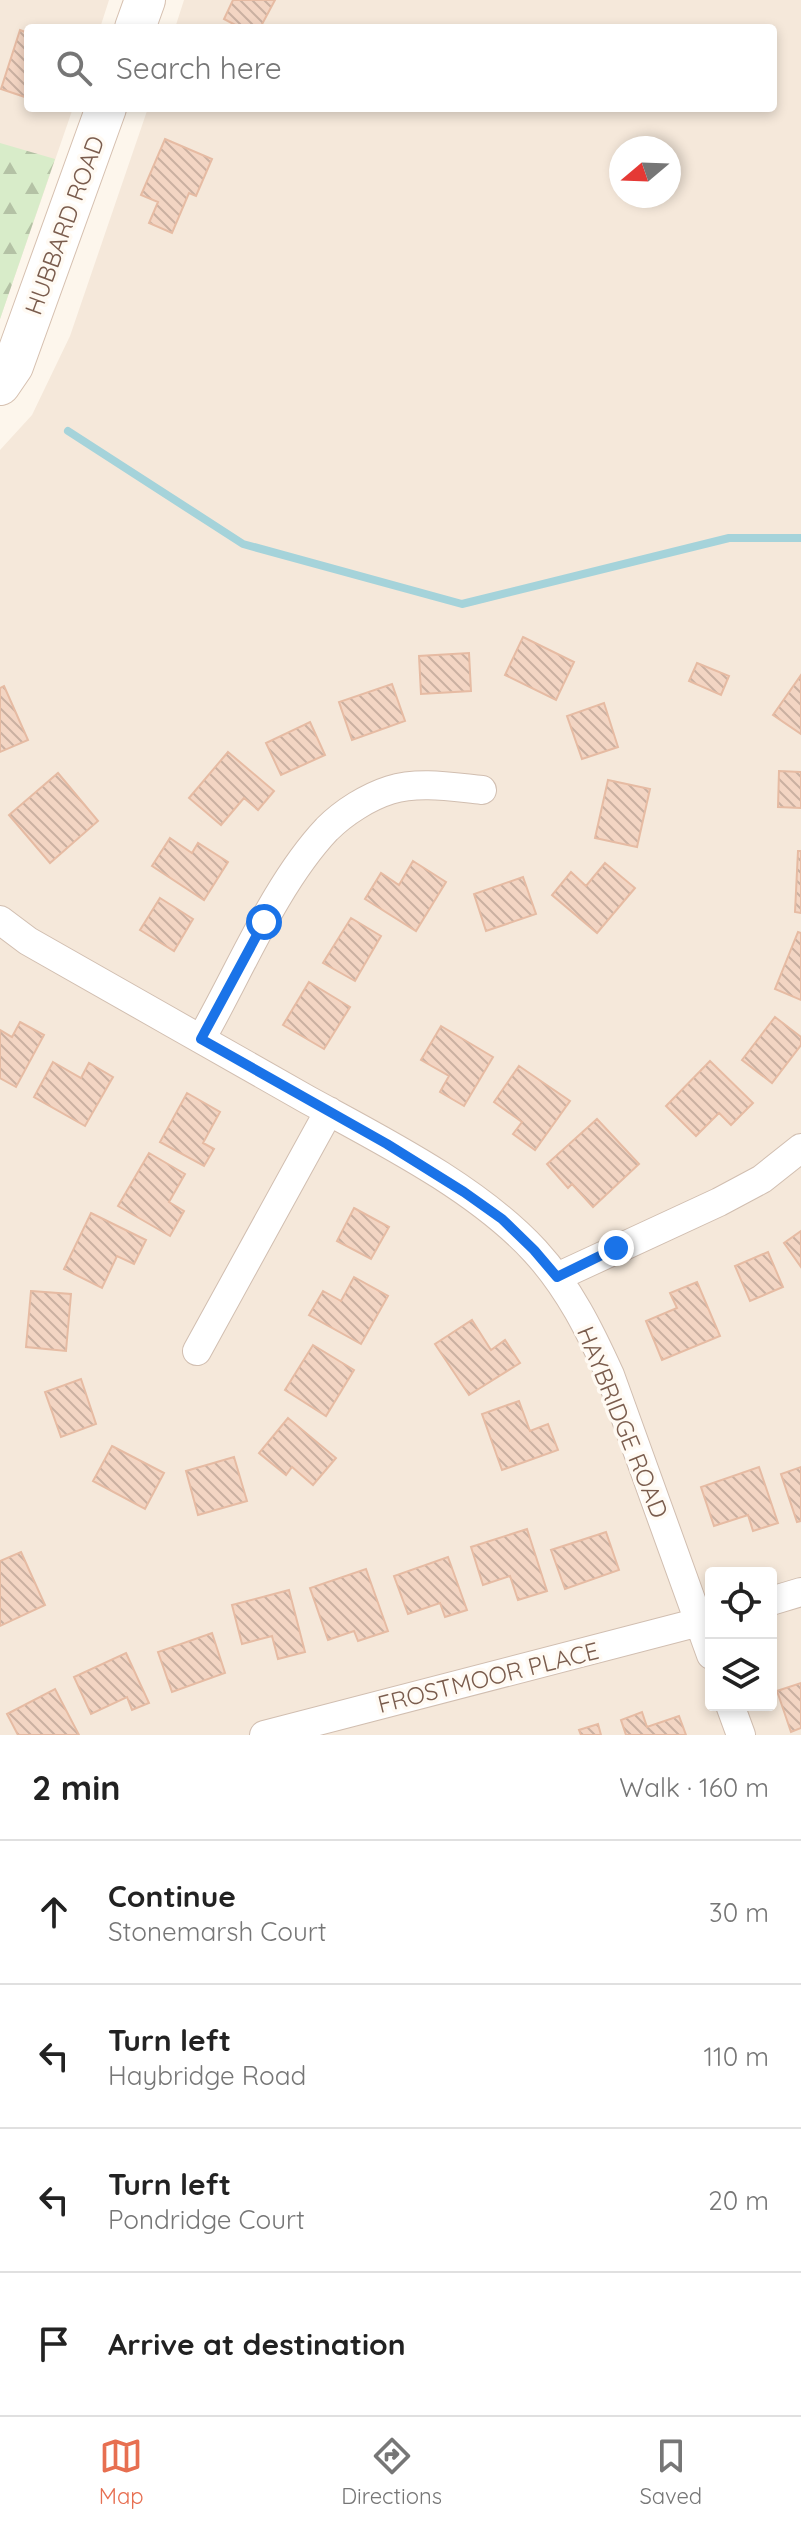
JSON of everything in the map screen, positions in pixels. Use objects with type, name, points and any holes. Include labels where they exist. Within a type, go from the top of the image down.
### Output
[{"type":"main road","points":[[136,24],[145,0]]},
{"type":"main road","name":"HUBBARD ROAD","points":[[0,385],[13,366],[105,112]]},
{"type":"street","points":[[201,1039],[296,868],[328,828],[358,805],[391,790],[425,785],[482,790]]},
{"type":"street","name":"HAYBRIDGE ROAD","points":[[0,920],[28,941],[400,1152],[502,1219],[534,1250],[557,1277],[590,1331],[705,1620]]},
{"type":"street","points":[[197,1351],[329,1111]]},
{"type":"street","points":[[557,1277],[719,1202],[762,1179],[801,1148]]},
{"type":"street","points":[[777,1599],[801,1592]]},
{"type":"street","name":"FROSTMOOR PLACE","points":[[264,1735],[705,1620]]},
{"type":"street","points":[[732,1711],[741,1735]]},
{"type":"shaded area","points":[[0,0],[109,0],[101,24],[24,24],[24,112],[72,112],[0,319]]},
{"type":"shaded area","points":[[184,0],[801,0],[801,1735],[0,1735],[0,450],[32,415],[70,336],[147,112],[777,112],[777,24],[176,24]]},
{"type":"green space","points":[[0,143],[55,159],[0,319]]},
{"type":"building","points":[[233,0],[275,0],[262,24],[233,24],[224,19]]},
{"type":"building","points":[[20,30],[24,32],[24,97],[1,89]]},
{"type":"building","points":[[165,139],[212,159],[196,196],[189,193],[172,233],[149,223],[158,202],[141,195]]},
{"type":"building","points":[[523,637],[574,662],[556,700],[505,675]]},
{"type":"building","points":[[469,653],[471,691],[421,694],[419,656]]},
{"type":"building","points":[[697,663],[729,676],[721,695],[689,681]]},
{"type":"building","points":[[801,675],[801,734],[773,715]]},
{"type":"building","points":[[392,684],[405,721],[352,740],[339,702]]},
{"type":"building","points":[[4,686],[28,740],[0,752],[0,688]]},
{"type":"building","points":[[604,703],[618,747],[582,759],[567,716]]},
{"type":"building","points":[[310,722],[325,755],[281,775],[266,743]]},
{"type":"building","points":[[228,752],[274,791],[258,810],[244,798],[221,825],[189,798]]},
{"type":"building","points":[[779,771],[801,772],[801,808],[778,807]]},
{"type":"building","points":[[58,773],[98,821],[50,863],[9,815]]},
{"type":"building","points":[[608,780],[650,789],[637,847],[595,838]]},
{"type":"building","points":[[170,838],[192,853],[198,843],[228,862],[204,900],[152,866]]},
{"type":"building","points":[[798,851],[801,851],[801,913],[795,912]]},
{"type":"building","points":[[413,861],[446,882],[416,931],[365,899],[381,873],[399,885]]},
{"type":"building","points":[[605,863],[635,888],[597,933],[552,895],[571,872],[586,886]]},
{"type":"building","points":[[523,877],[536,914],[486,931],[474,894]]},
{"type":"building","points":[[160,898],[193,919],[174,951],[140,930]]},
{"type":"building","points":[[351,918],[381,936],[355,981],[323,963]]},
{"type":"building","points":[[798,932],[801,933],[801,1000],[775,989]]},
{"type":"building","points":[[309,982],[350,1007],[324,1049],[283,1025]]},
{"type":"building","points":[[775,1017],[801,1037],[801,1045],[772,1083],[742,1060]]},
{"type":"building","points":[[20,1022],[44,1035],[16,1087],[0,1078],[0,1030],[12,1037]]},
{"type":"building","points":[[441,1026],[493,1057],[464,1106],[440,1092],[449,1076],[421,1060]]},
{"type":"building","points":[[710,1061],[753,1103],[731,1125],[719,1113],[696,1136],[666,1106]]},
{"type":"building","points":[[53,1062],[81,1078],[89,1063],[113,1077],[85,1126],[34,1097]]},
{"type":"building","points":[[519,1066],[570,1101],[535,1150],[513,1134],[522,1122],[494,1102]]},
{"type":"building","points":[[187,1093],[220,1112],[203,1143],[214,1149],[204,1166],[160,1142]]},
{"type":"building","points":[[597,1119],[639,1164],[593,1207],[572,1184],[568,1188],[547,1164]]},
{"type":"building","points":[[149,1153],[185,1174],[169,1202],[184,1211],[170,1236],[118,1206]]},
{"type":"building","points":[[354,1208],[389,1227],[371,1259],[337,1241]]},
{"type":"building","points":[[91,1213],[146,1240],[134,1264],[117,1256],[102,1288],[64,1269]]},
{"type":"building","points":[[801,1231],[801,1267],[784,1243]]},
{"type":"building","points":[[768,1252],[783,1287],[750,1301],[735,1266]]},
{"type":"building","points":[[354,1277],[388,1296],[361,1344],[309,1315],[323,1291],[341,1301]]},
{"type":"building","points":[[697,1282],[720,1336],[662,1360],[646,1321],[677,1308],[670,1293]]},
{"type":"building","points":[[31,1291],[71,1294],[66,1351],[26,1347]]},
{"type":"building","points":[[472,1320],[491,1350],[505,1340],[520,1363],[469,1395],[435,1344]]},
{"type":"building","points":[[313,1345],[354,1370],[326,1416],[285,1390]]},
{"type":"building","points":[[81,1379],[96,1424],[61,1437],[45,1392]]},
{"type":"building","points":[[519,1401],[530,1431],[548,1424],[558,1450],[502,1470],[482,1414]]},
{"type":"building","points":[[288,1418],[336,1458],[313,1485],[292,1467],[286,1475],[259,1453]]},
{"type":"building","points":[[112,1446],[164,1473],[145,1509],[93,1481]]},
{"type":"building","points":[[234,1457],[247,1501],[198,1515],[186,1471]]},
{"type":"building","points":[[759,1467],[778,1523],[753,1531],[748,1515],[714,1526],[701,1487]]},
{"type":"building","points":[[801,1467],[801,1521],[797,1522],[781,1474]]},
{"type":"building","points":[[527,1529],[547,1591],[518,1600],[510,1576],[483,1585],[471,1547]]},
{"type":"building","points":[[606,1532],[619,1570],[565,1589],[551,1550]]},
{"type":"building","points":[[21,1552],[45,1605],[0,1626],[0,1561]]},
{"type":"building","points":[[448,1557],[467,1610],[445,1617],[440,1603],[408,1614],[394,1576]]},
{"type":"building","points":[[366,1569],[388,1631],[358,1641],[354,1631],[328,1640],[310,1588]]},
{"type":"building","points":[[289,1590],[305,1652],[278,1659],[272,1636],[242,1644],[232,1605]]},
{"type":"building","points":[[212,1633],[225,1673],[172,1692],[158,1652]]},
{"type":"building","points":[[126,1653],[149,1703],[132,1710],[127,1697],[91,1714],[74,1677]]},
{"type":"building","points":[[801,1683],[801,1728],[791,1732],[777,1691]]},
{"type":"building","points":[[55,1689],[79,1735],[18,1735],[7,1714]]},
{"type":"building","points":[[642,1712],[647,1727],[679,1716],[686,1735],[626,1735],[621,1720]]},
{"type":"building","points":[[598,1724],[601,1735],[581,1735],[579,1730]]},
{"type":"waterway","points":[[68,431],[243,544],[462,604],[729,538],[801,538]]},
{"type":"route","points":[[264,922],[201,1039],[387,1144],[464,1192],[502,1219],[557,1277],[616,1248]]}]
